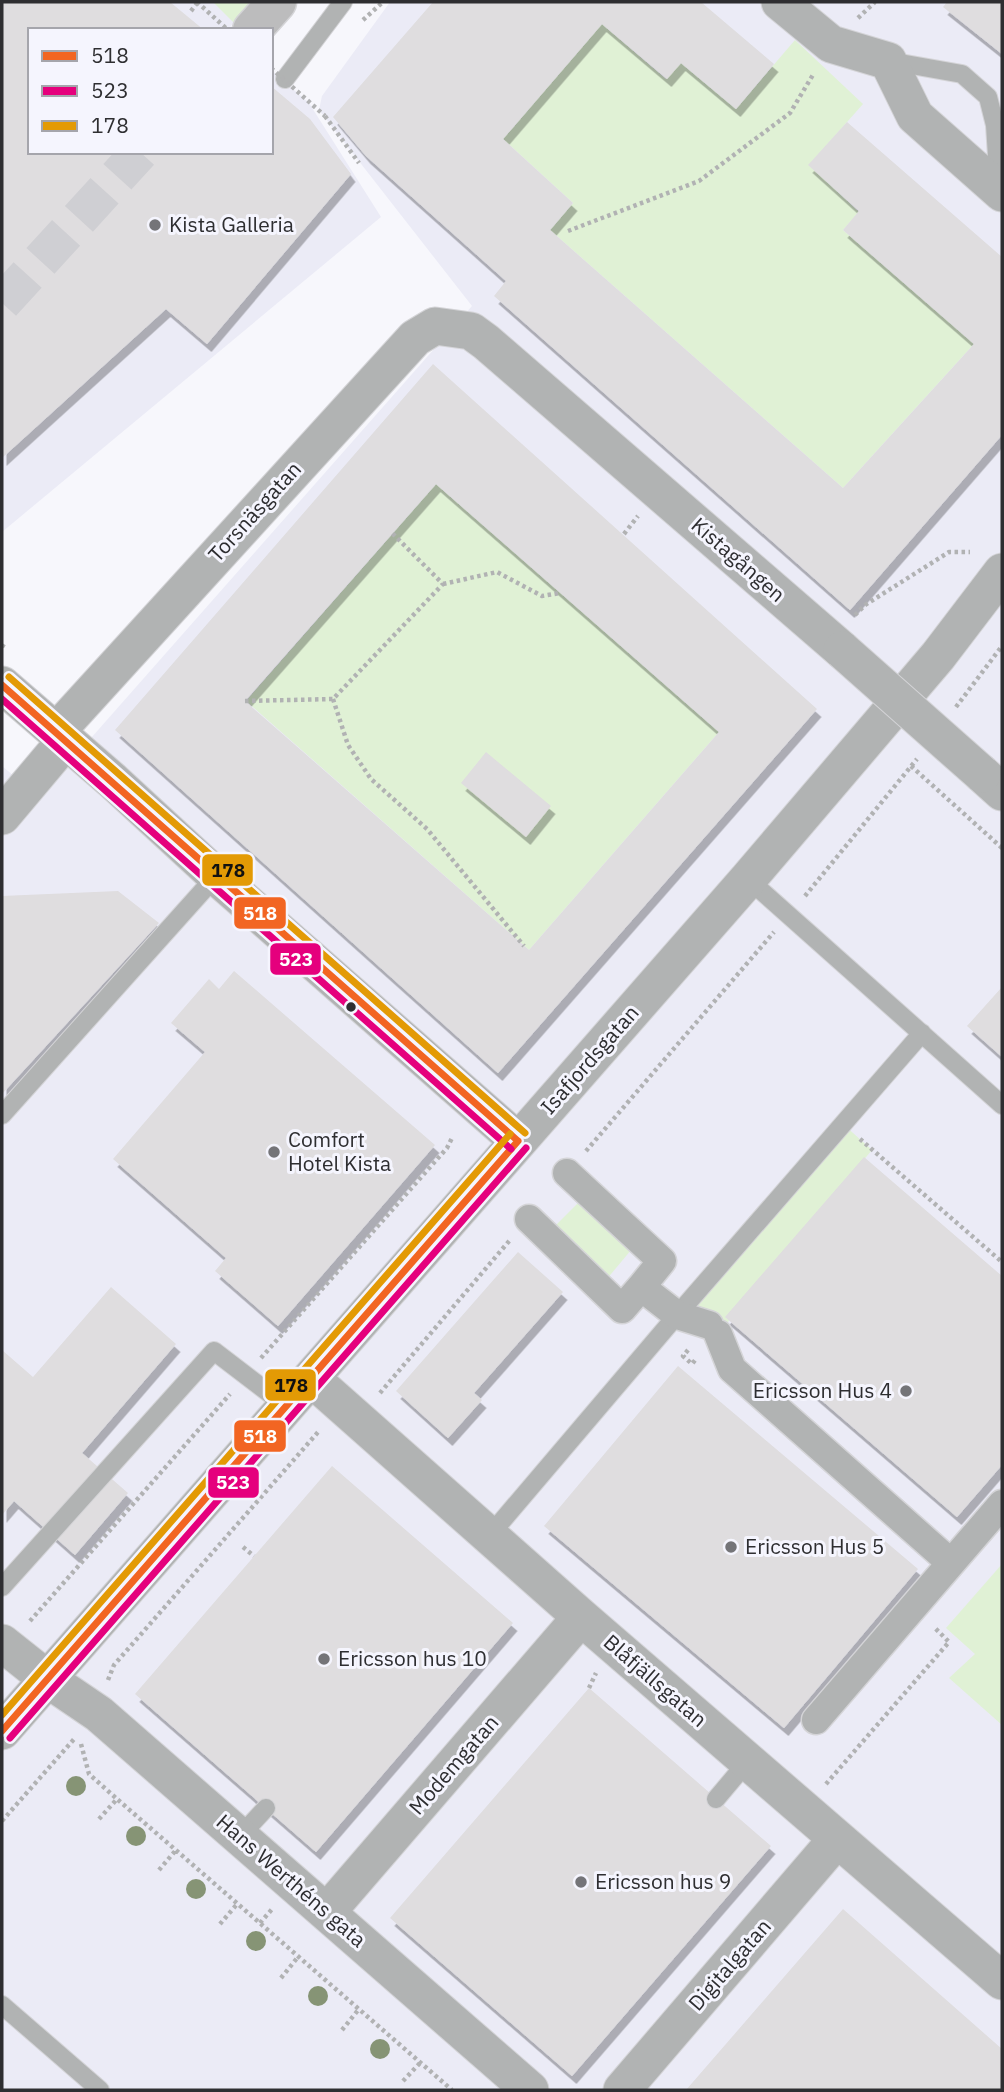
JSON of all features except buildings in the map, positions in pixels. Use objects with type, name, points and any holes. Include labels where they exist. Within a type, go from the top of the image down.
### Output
[{"type":"main road","points":[[254,28],[277,2]]},
{"type":"street","points":[[780,2],[831,44],[888,61],[915,116],[1000,192]]},
{"type":"street","name":"Torsnäsgatan","points":[[2,816],[61,736],[415,338],[435,326],[471,331]]},
{"type":"street","name":"Kistagången","points":[[471,331],[846,635],[992,783]]},
{"type":"street","name":"Isafjordsgatan","points":[[2,1731],[748,879],[938,656],[1002,572]]},
{"type":"street","points":[[2,685],[518,1141]]},
{"type":"street","points":[[528,1219],[622,1309],[642,1287],[662,1261],[567,1173]]},
{"type":"street","points":[[642,1287],[677,1315],[714,1329],[733,1369],[951,1563]]},
{"type":"street","name":"Blåfjällsgatan","points":[[311,1378],[581,1617],[1002,1981]]},
{"type":"street","points":[[816,1720],[1002,1504]]},
{"type":"street","name":"Modemgatan","points":[[327,1912],[581,1617]]},
{"type":"street","name":"Hans Werthéns gata","points":[[2,1643],[47,1678],[89,1724],[240,1836],[530,2090]]},
{"type":"street","name":"Digitalgatan","points":[[622,2090],[837,1839]]},
{"type":"lane","points":[[278,74],[343,2]]},
{"type":"lane","points":[[888,61],[962,74],[988,97],[995,125],[1000,192]]},
{"type":"lane","points":[[2,1115],[216,876]]},
{"type":"lane","points":[[748,879],[1002,1105]]},
{"type":"lane","points":[[490,1535],[922,1033]]},
{"type":"lane","points":[[2,1587],[214,1351],[286,1406]]},
{"type":"lane","points":[[716,1799],[748,1761]]},
{"type":"lane","points":[[240,1836],[266,1808]]},
{"type":"lane","points":[[2,2005],[100,2090]]},
{"type":"path","points":[[191,10],[197,2],[226,28]]},
{"type":"path","points":[[568,232],[699,181],[790,113],[831,44]]},
{"type":"path","points":[[278,74],[325,116],[359,163]]},
{"type":"path","points":[[624,534],[643,510]]},
{"type":"path","points":[[392,533],[443,584]]},
{"type":"path","points":[[846,635],[865,605],[949,552],[970,552]]},
{"type":"path","points":[[246,701],[333,699],[443,584],[497,572],[542,596],[560,593]]},
{"type":"path","points":[[949,717],[1002,646]]},
{"type":"path","points":[[333,699],[348,745],[371,779],[427,829],[524,946]]},
{"type":"path","points":[[567,1173],[790,914],[919,756]]},
{"type":"path","points":[[911,766],[1002,848]]},
{"type":"path","points":[[872,1150],[1002,1262]]},
{"type":"path","points":[[2,1821],[89,1724],[114,1664],[323,1426],[346,1410],[380,1393],[528,1219]]},
{"type":"path","points":[[243,1547],[254,1556]]},
{"type":"path","points":[[826,1784],[949,1642],[914,1606]]},
{"type":"path","points":[[590,1688],[596,1672]]},
{"type":"path","points":[[89,1724],[89,1774],[452,2090]]},
{"type":"path","points":[[99,1819],[117,1799]]},
{"type":"path","points":[[159,1870],[176,1850]]},
{"type":"path","points":[[220,1924],[238,1903]]},
{"type":"path","points":[[281,1978],[298,1957]]},
{"type":"path","points":[[342,2030],[359,2009]]},
{"type":"path","points":[[403,2081],[420,2063]]},
{"type":"shaded area","name":"Kista Galleria","points":[[2,2],[249,2],[230,28],[28,28],[28,154],[273,154],[273,72],[309,103],[381,217],[2,532]]},
{"type":"shaded area","points":[[390,2],[1002,2],[1002,2090],[2,2090],[2,766],[39,797],[472,306],[319,110],[322,96]]},
{"type":"green space","points":[[213,2],[252,2],[234,23]]},
{"type":"green space","points":[[602,24],[666,79],[681,63],[736,109],[795,40],[863,104],[809,165],[859,212],[843,230],[974,344],[843,488],[550,230],[573,203],[503,139]]},
{"type":"green space","points":[[436,484],[719,732],[529,950],[246,701]]},
{"type":"green space","points":[[843,1124],[872,1150],[718,1334],[677,1315]]},
{"type":"green space","points":[[583,1198],[637,1243],[606,1280],[552,1229]]},
{"type":"green space","points":[[1002,1564],[1002,1725],[949,1678],[975,1654],[946,1628]]},
{"type":"tunnel","points":[[2,303],[138,154]]},
{"type":"transit line","name":"178","points":[[9,677],[525,1133]]},
{"type":"transit line","name":"518","points":[[2,685],[518,1141]]},
{"type":"transit line","name":"523","points":[[2,699],[511,1149]]},
{"type":"transit line","name":"178","points":[[2,1715],[510,1134]]},
{"type":"transit line","name":"518","points":[[2,1731],[518,1141]]},
{"type":"transit line","name":"523","points":[[10,1738],[526,1148]]},
{"type":"place","name":"Kista Galleria","points":[[155,225]]},
{"type":"place","name":"Comfort Hotel Kista","points":[[274,1152]]},
{"type":"place","name":"Ericsson Hus 4","points":[[906,1391]]},
{"type":"place","name":"Ericsson Hus 5","points":[[731,1547]]},
{"type":"place","name":"Ericsson hus 10","points":[[324,1659]]},
{"type":"place","name":"Ericsson hus 9","points":[[581,1882]]}]
